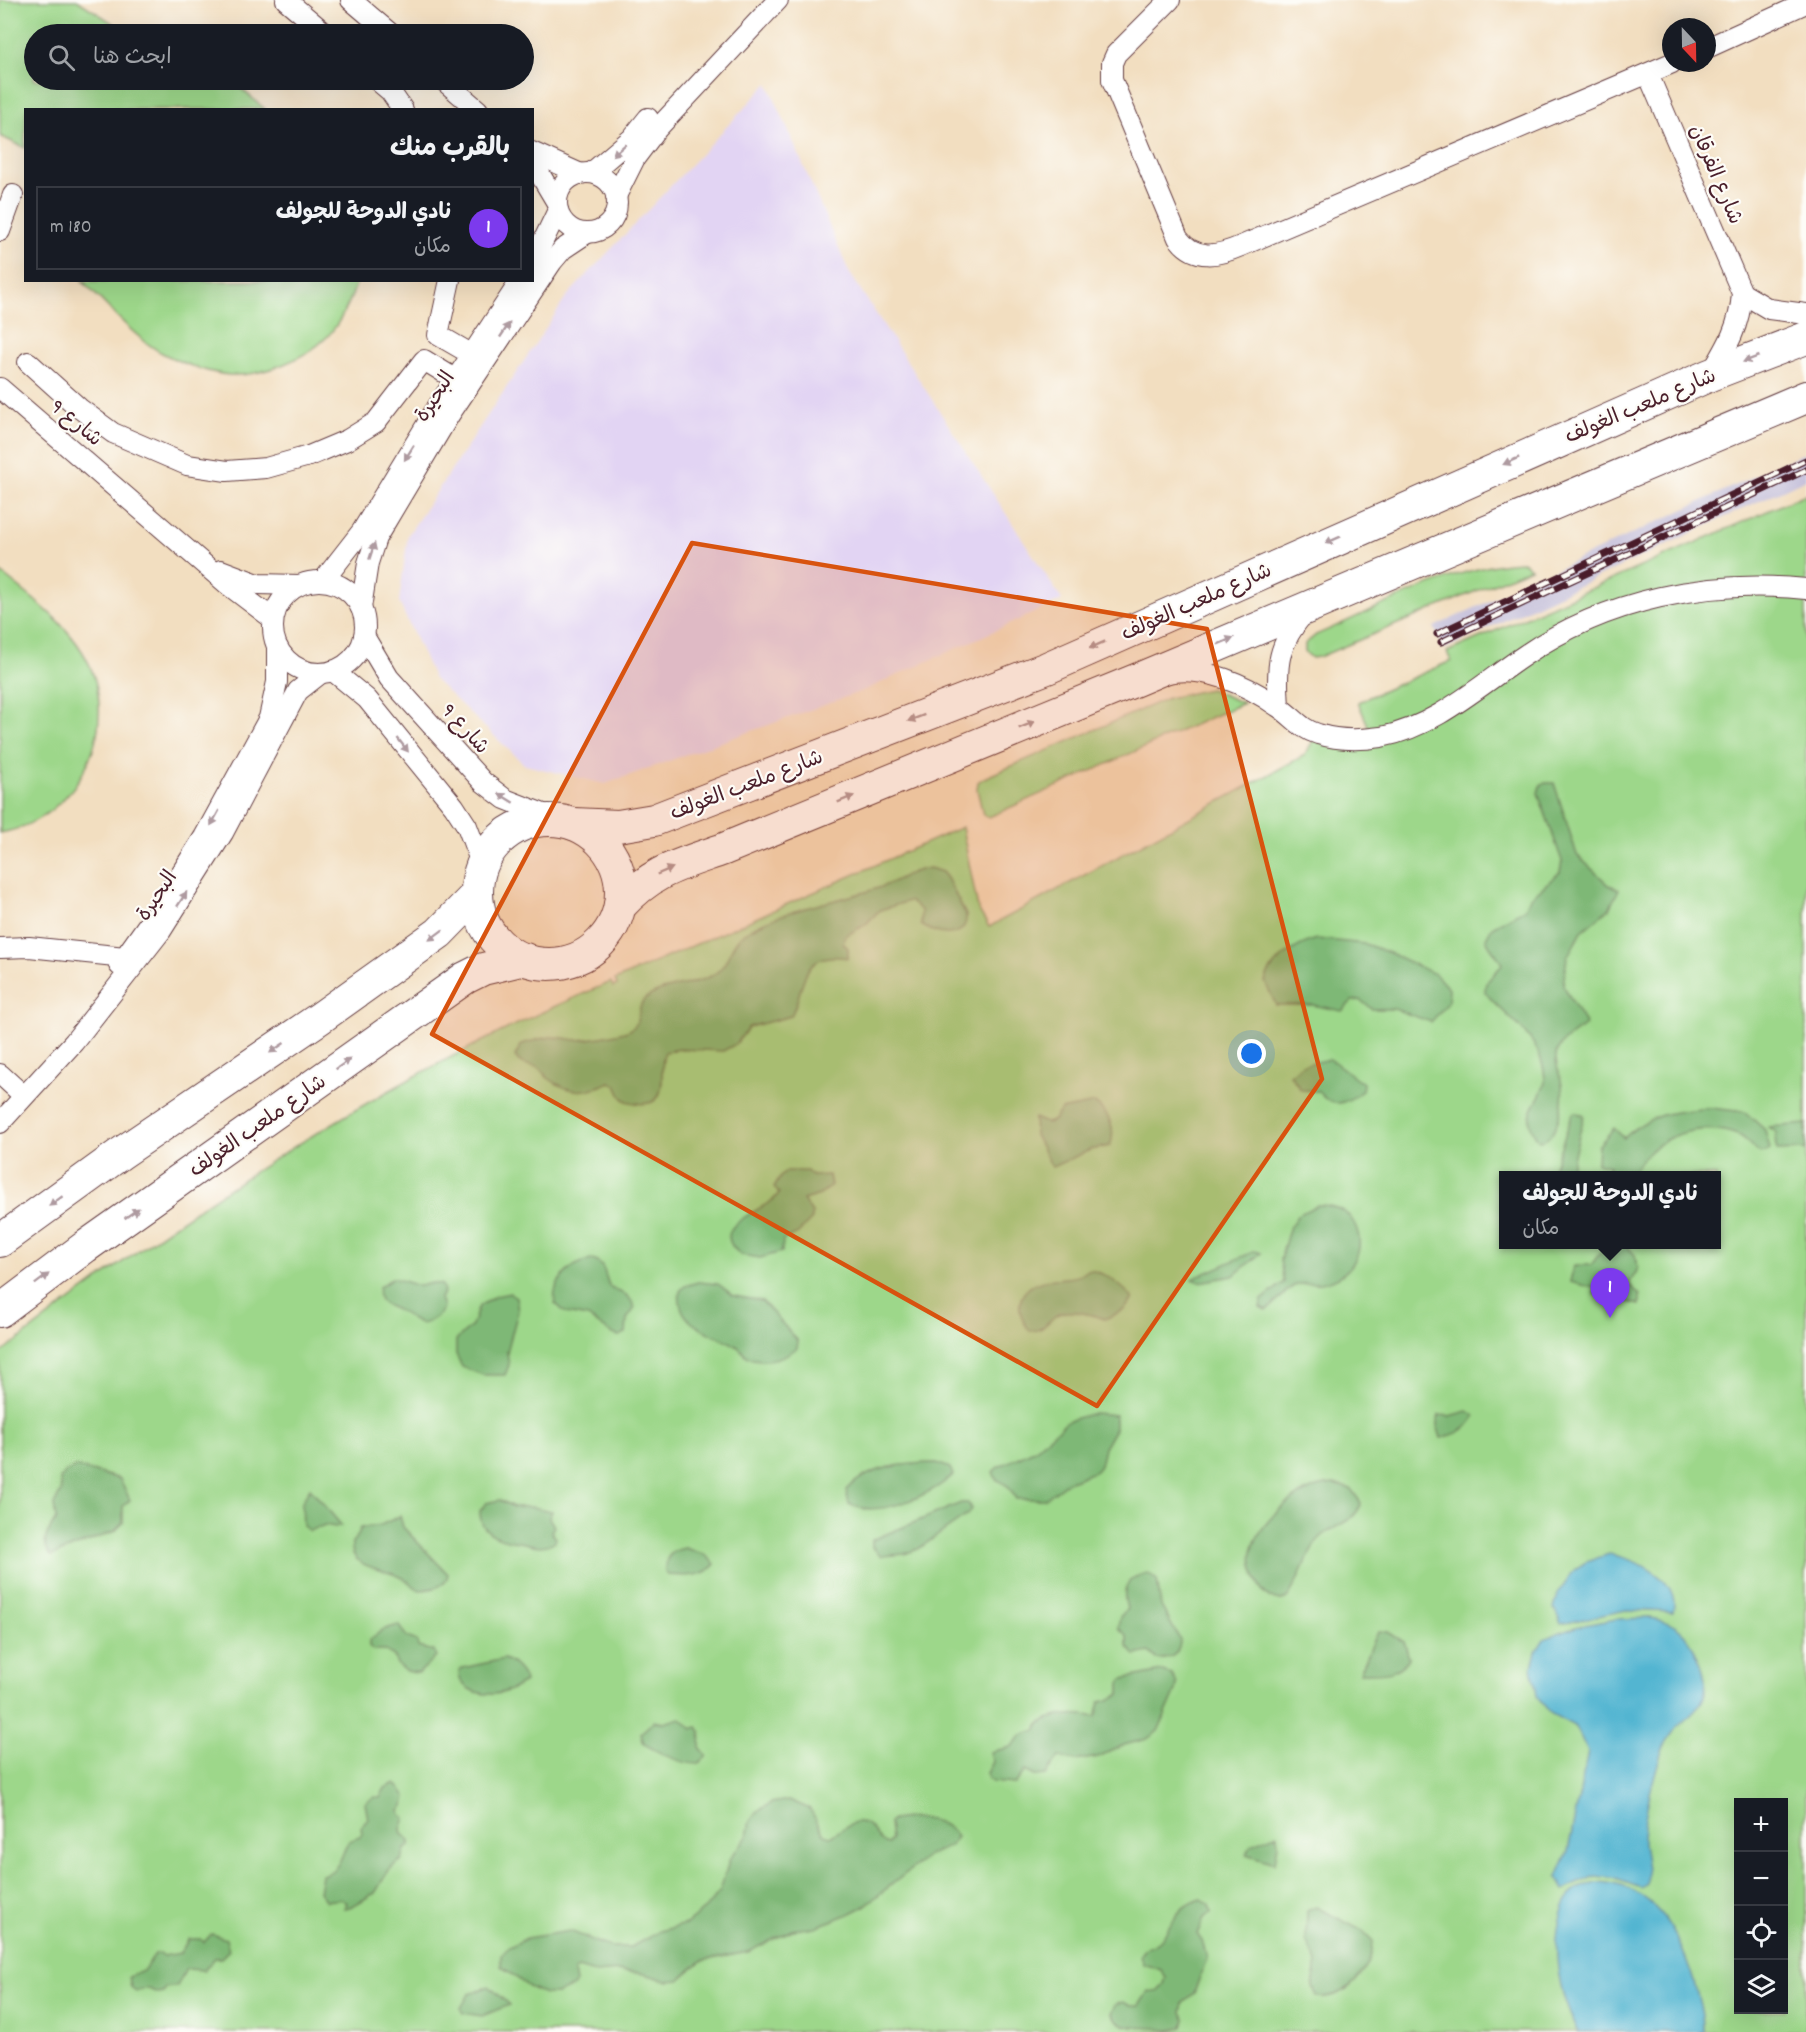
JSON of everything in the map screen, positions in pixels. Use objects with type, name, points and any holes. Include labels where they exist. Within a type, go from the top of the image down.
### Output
[{"type":"main road","name":"شارع ملعب الغولف","points":[[567,822],[618,826],[654,820],[1047,668],[1710,375],[1806,338]]},
{"type":"main road","points":[[480,880],[484,922],[491,934],[512,953],[525,959],[549,963],[584,954],[603,939],[620,906],[643,882],[661,872],[724,849],[1136,680],[1313,603],[1806,397]]},
{"type":"main road","points":[[0,1241],[120,1154],[320,1018],[439,933],[480,880],[495,845],[513,830],[536,821],[567,822],[596,837],[612,856],[621,881],[620,906]]},
{"type":"main road","name":"شارع ملعب الغولف","points":[[0,1311],[85,1247],[465,978],[483,969],[525,959]]},
{"type":"street","points":[[286,0],[314,24]]},
{"type":"street","points":[[351,0],[379,24]]},
{"type":"street","points":[[534,260],[558,207],[565,183],[586,174],[633,138],[686,77],[759,0]]},
{"type":"street","points":[[534,165],[568,227],[587,233],[597,232],[609,224],[616,211],[616,196],[635,158],[657,129],[778,0]]},
{"type":"street","points":[[1170,0],[1116,54],[1112,63],[1112,80],[1178,238],[1188,248],[1207,255],[1217,255],[1240,246],[1662,68]]},
{"type":"street","points":[[1716,44],[1806,3]]},
{"type":"street","name":"شارع الفرقان","points":[[1648,74],[1742,293],[1740,320],[1710,375]]},
{"type":"street","points":[[389,90],[402,108]]},
{"type":"street","points":[[455,90],[476,108]]},
{"type":"street","points":[[534,153],[607,181],[616,196]]},
{"type":"street","points":[[0,231],[13,195]]},
{"type":"street","name":"البحيرة","points":[[478,358],[563,249],[587,233]]},
{"type":"street","points":[[28,362],[79,408],[113,434],[187,465],[227,471],[266,468],[309,456],[347,440],[376,422],[424,360],[438,335],[450,282]]},
{"type":"street","name":"البحيرة","points":[[323,581],[362,531],[461,384],[520,282]]},
{"type":"street","points":[[1742,293],[1769,309],[1806,314]]},
{"type":"street","points":[[438,335],[478,358]]},
{"type":"street","points":[[424,360],[461,384]]},
{"type":"street","name":"البحيرة","points":[[361,608],[368,563],[376,538],[461,384]]},
{"type":"street","name":"شارع 9","points":[[0,388],[227,584],[273,619]]},
{"type":"street","name":"شارع 9","points":[[205,563],[258,584],[299,585]]},
{"type":"street","points":[[327,672],[353,658],[364,636],[361,608],[348,592],[323,581],[299,585],[282,599],[273,619],[273,634],[278,648],[295,667],[327,672],[367,699],[454,806],[467,826],[480,880]]},
{"type":"street","points":[[1136,680],[1176,671],[1233,681],[1279,706],[1300,726],[1317,734],[1358,739],[1401,732],[1448,708],[1550,638],[1626,606],[1701,590],[1779,586],[1806,589]]},
{"type":"street","points":[[1279,706],[1277,666],[1281,651],[1288,632],[1313,603]]},
{"type":"street","name":"شارع 9","points":[[364,636],[389,678],[483,782],[505,799],[567,822]]},
{"type":"street","name":"البحيرة","points":[[257,753],[275,697],[278,648]]},
{"type":"street","name":"البحيرة","points":[[0,1123],[54,1045],[131,959],[204,837],[298,691],[327,672]]},
{"type":"street","points":[[367,699],[389,678]]},
{"type":"street","points":[[0,948],[29,947],[131,959]]},
{"type":"street","points":[[0,1074],[20,1092]]},
{"type":"street","name":"البحيرة","points":[[0,1104],[20,1092]]},
{"type":"highlighted area","points":[[692,543],[1207,629],[1322,1079],[1097,1406],[432,1034]]},
{"type":"shaded area","points":[[768,83],[849,272],[1062,600],[865,690],[605,784],[525,765],[434,679],[399,602],[408,535],[568,295]]},
{"type":"shaded area","points":[[1806,452],[1806,479],[1444,649],[1434,627]]},
{"type":"green space","points":[[0,0],[77,0],[114,24],[24,24],[24,90],[243,90],[264,108],[24,108],[24,148],[0,136]]},
{"type":"green space","points":[[83,282],[357,282],[341,318],[327,337],[307,353],[295,359],[255,373],[230,375],[196,368],[154,348],[132,331]]},
{"type":"green space","points":[[1806,494],[1806,2032],[0,2032],[0,1354],[144,1247],[293,1147],[370,1101],[529,1018],[611,982],[613,987],[617,985],[615,980],[962,827],[978,909],[989,927],[1305,755],[1321,726],[1356,730],[1369,728],[1358,702],[1451,661],[1447,652]]},
{"type":"green space","points":[[1523,562],[1531,568],[1319,657],[1312,658],[1305,652],[1305,644],[1316,635],[1418,589],[1471,571]]},
{"type":"green space","points":[[0,572],[44,608],[74,639],[94,678],[99,707],[97,736],[88,763],[73,788],[53,808],[29,824],[0,833]]},
{"type":"green space","points":[[1210,689],[1243,703],[989,817],[983,815],[977,789],[978,782],[984,778],[1168,698]]},
{"type":"green space","points":[[1545,783],[1554,783],[1577,855],[1609,885],[1619,889],[1609,909],[1582,931],[1567,957],[1563,985],[1586,1025],[1567,1039],[1556,1053],[1562,1093],[1561,1110],[1551,1135],[1539,1141],[1530,1125],[1531,1113],[1545,1084],[1538,1052],[1526,1033],[1485,992],[1486,983],[1502,965],[1486,938],[1492,927],[1525,909],[1530,898],[1560,872],[1562,861],[1538,793],[1540,786]]},
{"type":"green space","points":[[930,868],[942,872],[947,878],[966,915],[962,929],[950,934],[942,934],[927,929],[921,925],[921,910],[909,901],[880,910],[865,925],[845,936],[843,943],[848,948],[848,958],[832,957],[821,959],[813,964],[803,981],[791,1016],[749,1027],[736,1044],[723,1051],[680,1049],[665,1052],[661,1088],[654,1101],[644,1104],[627,1101],[616,1085],[610,1082],[586,1090],[571,1090],[556,1084],[539,1068],[523,1064],[515,1056],[522,1044],[542,1038],[581,1040],[630,1030],[636,1023],[640,1006],[645,999],[661,991],[713,975],[723,966],[737,939],[755,927],[788,913],[882,887],[915,871]]},
{"type":"green space","points":[[1317,939],[1365,944],[1435,974],[1449,989],[1448,1003],[1431,1022],[1394,1009],[1372,1009],[1360,1000],[1352,1001],[1342,1011],[1313,1005],[1276,1005],[1265,982],[1272,967],[1301,945]]},
{"type":"green space","points":[[1330,1059],[1363,1083],[1362,1091],[1344,1102],[1334,1103],[1328,1101],[1318,1091],[1301,1090],[1290,1075],[1302,1065]]},
{"type":"green space","points":[[1095,1103],[1110,1122],[1113,1134],[1110,1146],[1090,1150],[1052,1167],[1035,1135],[1034,1118],[1046,1123],[1053,1121],[1061,1110]]},
{"type":"green space","points":[[1711,1108],[1745,1112],[1765,1130],[1770,1149],[1759,1152],[1740,1136],[1709,1129],[1678,1134],[1664,1141],[1640,1161],[1634,1171],[1607,1171],[1609,1166],[1597,1163],[1598,1146],[1614,1128],[1624,1138],[1644,1123],[1675,1112]]},
{"type":"green space","points":[[1573,1113],[1584,1116],[1570,1171],[1552,1171]]},
{"type":"green space","points":[[1806,1124],[1806,1150],[1777,1151],[1776,1132],[1769,1127]]},
{"type":"green space","points":[[787,1171],[807,1171],[812,1176],[829,1175],[831,1185],[820,1195],[803,1200],[812,1213],[812,1219],[798,1233],[783,1240],[782,1252],[760,1258],[741,1255],[732,1245],[729,1236],[732,1229],[747,1215],[774,1199],[779,1193],[774,1188]]},
{"type":"green space","points":[[1317,1205],[1339,1209],[1352,1220],[1359,1245],[1353,1263],[1340,1276],[1321,1283],[1294,1286],[1266,1310],[1260,1307],[1262,1300],[1284,1282],[1280,1260],[1290,1226],[1298,1215]]},
{"type":"green space","points":[[1603,1249],[1630,1249],[1635,1255],[1638,1269],[1629,1284],[1640,1295],[1640,1305],[1594,1294],[1595,1288],[1570,1282],[1574,1265],[1591,1265]]},
{"type":"green space","points":[[1255,1251],[1261,1253],[1233,1276],[1199,1282],[1192,1279]]},
{"type":"green space","points":[[592,1260],[602,1267],[610,1287],[628,1297],[635,1308],[627,1319],[626,1333],[619,1336],[612,1334],[588,1317],[566,1313],[555,1303],[556,1288],[564,1274],[577,1265]]},
{"type":"green space","points":[[1088,1270],[1106,1276],[1129,1294],[1133,1299],[1124,1310],[1105,1319],[1079,1312],[1065,1312],[1054,1317],[1041,1328],[1030,1331],[1021,1316],[1020,1308],[1020,1302],[1027,1289],[1043,1281],[1077,1276]]},
{"type":"green space","points":[[393,1278],[419,1286],[432,1283],[442,1285],[444,1292],[440,1298],[443,1307],[440,1314],[420,1324],[382,1303],[378,1293],[379,1287]]},
{"type":"green space","points":[[698,1282],[718,1284],[734,1296],[762,1301],[798,1341],[797,1348],[777,1358],[753,1359],[735,1345],[697,1326],[683,1312],[680,1291],[685,1286]]},
{"type":"green space","points":[[510,1293],[516,1297],[518,1311],[507,1352],[509,1365],[505,1375],[483,1375],[462,1367],[456,1354],[456,1340],[472,1326],[479,1306],[496,1296]]},
{"type":"green space","points":[[1468,1411],[1475,1416],[1465,1428],[1441,1438],[1437,1425],[1439,1415],[1450,1416]]},
{"type":"green space","points":[[1094,1413],[1115,1415],[1115,1429],[1104,1448],[1100,1466],[1096,1471],[1068,1482],[1045,1499],[1016,1499],[1008,1486],[996,1479],[993,1472],[998,1467],[1036,1449],[1067,1421]]},
{"type":"green space","points":[[937,1463],[950,1468],[953,1475],[944,1483],[919,1497],[904,1503],[875,1509],[849,1504],[846,1490],[865,1476],[900,1465]]},
{"type":"green space","points":[[77,1467],[120,1479],[130,1500],[123,1506],[123,1523],[115,1531],[51,1556],[45,1541],[56,1519],[54,1505],[61,1491],[60,1479],[67,1471]]},
{"type":"green space","points":[[1334,1484],[1351,1489],[1361,1503],[1358,1510],[1349,1519],[1319,1539],[1287,1598],[1279,1600],[1271,1598],[1259,1586],[1255,1577],[1251,1559],[1257,1539],[1273,1516],[1296,1497],[1321,1486]]},
{"type":"green space","points":[[310,1488],[341,1525],[335,1527],[325,1525],[309,1531],[303,1526],[302,1502]]},
{"type":"green space","points":[[500,1500],[513,1507],[531,1507],[552,1511],[549,1518],[554,1526],[551,1532],[556,1538],[555,1541],[537,1546],[505,1540],[492,1534],[483,1525],[480,1511],[486,1503]]},
{"type":"green space","points":[[961,1503],[968,1503],[971,1509],[967,1515],[918,1549],[904,1554],[882,1556],[872,1547],[872,1540]]},
{"type":"green space","points":[[400,1516],[403,1527],[448,1574],[447,1579],[441,1585],[420,1590],[401,1577],[361,1563],[356,1558],[352,1551],[352,1542],[361,1528],[381,1525]]},
{"type":"green space","points":[[685,1548],[705,1555],[715,1564],[700,1574],[668,1575],[665,1572],[668,1558],[676,1551]]},
{"type":"green space","points":[[1148,1573],[1157,1580],[1161,1606],[1180,1640],[1180,1645],[1174,1655],[1166,1658],[1157,1659],[1149,1652],[1135,1655],[1127,1647],[1127,1635],[1118,1628],[1120,1617],[1127,1609],[1125,1589],[1127,1585],[1135,1577]]},
{"type":"green space","points":[[398,1625],[407,1637],[417,1641],[418,1647],[434,1651],[436,1657],[419,1673],[403,1669],[397,1664],[394,1656],[384,1650],[373,1650],[369,1646],[369,1641],[382,1630]]},
{"type":"green space","points":[[1378,1631],[1388,1632],[1404,1642],[1409,1658],[1400,1668],[1394,1670],[1381,1673],[1360,1673]]},
{"type":"green space","points":[[504,1659],[518,1668],[525,1682],[501,1693],[485,1694],[470,1689],[460,1679],[459,1671],[463,1668]]},
{"type":"green space","points":[[1162,1671],[1172,1674],[1177,1684],[1176,1690],[1158,1731],[1147,1739],[1124,1745],[1098,1757],[1075,1761],[1059,1757],[1046,1775],[1035,1776],[1025,1771],[1015,1784],[992,1782],[988,1779],[987,1773],[993,1762],[990,1752],[1011,1747],[1022,1735],[1037,1730],[1038,1725],[1051,1718],[1074,1715],[1096,1717],[1100,1702],[1110,1700],[1120,1694],[1120,1683],[1123,1679]]},
{"type":"green space","points":[[680,1718],[692,1729],[697,1727],[701,1731],[700,1747],[707,1756],[699,1764],[677,1760],[644,1744],[641,1733],[654,1721],[664,1723]]},
{"type":"green space","points":[[395,1783],[406,1796],[404,1806],[400,1810],[401,1815],[405,1818],[401,1829],[402,1834],[410,1840],[410,1846],[405,1849],[402,1860],[389,1871],[375,1893],[356,1904],[344,1908],[347,1903],[342,1899],[326,1901],[319,1892],[322,1875],[329,1873],[337,1866],[349,1841],[360,1837],[361,1827],[368,1819],[365,1803],[374,1797],[380,1798],[385,1788]]},
{"type":"green space","points":[[789,1800],[810,1809],[824,1834],[830,1836],[854,1822],[859,1822],[868,1825],[880,1840],[888,1844],[891,1839],[889,1823],[893,1820],[919,1818],[944,1825],[957,1837],[950,1846],[928,1856],[863,1907],[815,1927],[792,1930],[748,1952],[701,1961],[679,1980],[668,1981],[645,1974],[619,1971],[595,1973],[578,1968],[574,1972],[576,1983],[573,1987],[557,1994],[545,1994],[529,1987],[501,1966],[501,1955],[509,1947],[527,1938],[570,1931],[610,1947],[631,1947],[660,1931],[686,1924],[706,1908],[720,1891],[730,1858],[747,1837],[750,1821],[757,1812],[771,1803]]},
{"type":"green space","points":[[1277,1834],[1275,1863],[1247,1854],[1251,1845]]},
{"type":"green space","points":[[1202,1899],[1209,1905],[1211,1913],[1204,1919],[1197,1934],[1202,1941],[1207,1958],[1194,1993],[1183,2003],[1181,2012],[1185,2019],[1183,2027],[1169,2030],[1125,2026],[1111,2013],[1115,2005],[1123,2002],[1131,2006],[1139,2006],[1148,1991],[1157,1992],[1163,1986],[1166,1978],[1161,1970],[1143,1964],[1140,1955],[1145,1948],[1161,1939],[1182,1909]]},
{"type":"green space","points":[[1316,1907],[1363,1931],[1373,1941],[1368,1962],[1356,1981],[1348,1988],[1328,1997],[1317,1997],[1313,1987],[1317,1962],[1306,1940],[1307,1911]]},
{"type":"green space","points":[[212,1934],[226,1939],[229,1950],[221,1958],[215,1958],[204,1970],[186,1969],[177,1986],[166,1988],[163,1992],[157,1993],[147,1988],[136,1991],[131,1987],[129,1977],[143,1971],[155,1954],[160,1953],[164,1956],[180,1953],[189,1939],[200,1939],[204,1942]]},
{"type":"green space","points":[[489,1986],[509,2005],[482,2016],[463,2013],[461,2008],[469,1994]]},
{"type":"water","points":[[1609,1554],[1631,1560],[1654,1572],[1663,1580],[1674,1600],[1673,1612],[1626,1610],[1561,1624],[1554,1608],[1559,1591],[1575,1569],[1586,1562]]},
{"type":"water","points":[[1650,1618],[1664,1621],[1685,1635],[1703,1670],[1706,1687],[1703,1699],[1696,1710],[1667,1741],[1657,1767],[1648,1800],[1643,1833],[1647,1884],[1641,1888],[1613,1878],[1595,1876],[1564,1890],[1557,1877],[1568,1851],[1588,1752],[1576,1727],[1550,1713],[1537,1696],[1532,1667],[1536,1652],[1544,1639],[1579,1626],[1616,1619]]},
{"type":"water","points":[[1596,1882],[1616,1884],[1633,1891],[1661,1914],[1672,1930],[1688,1964],[1703,2019],[1703,2032],[1579,2032],[1565,2001],[1561,1984],[1557,1948],[1558,1930],[1568,1898],[1584,1886]]},
{"type":"railway","points":[[1437,634],[1806,460]]},
{"type":"railway","points":[[1441,642],[1806,470]]},
{"type":"place","name":"نادي الدوحة للجولف","points":[[1610,1318]]}]
